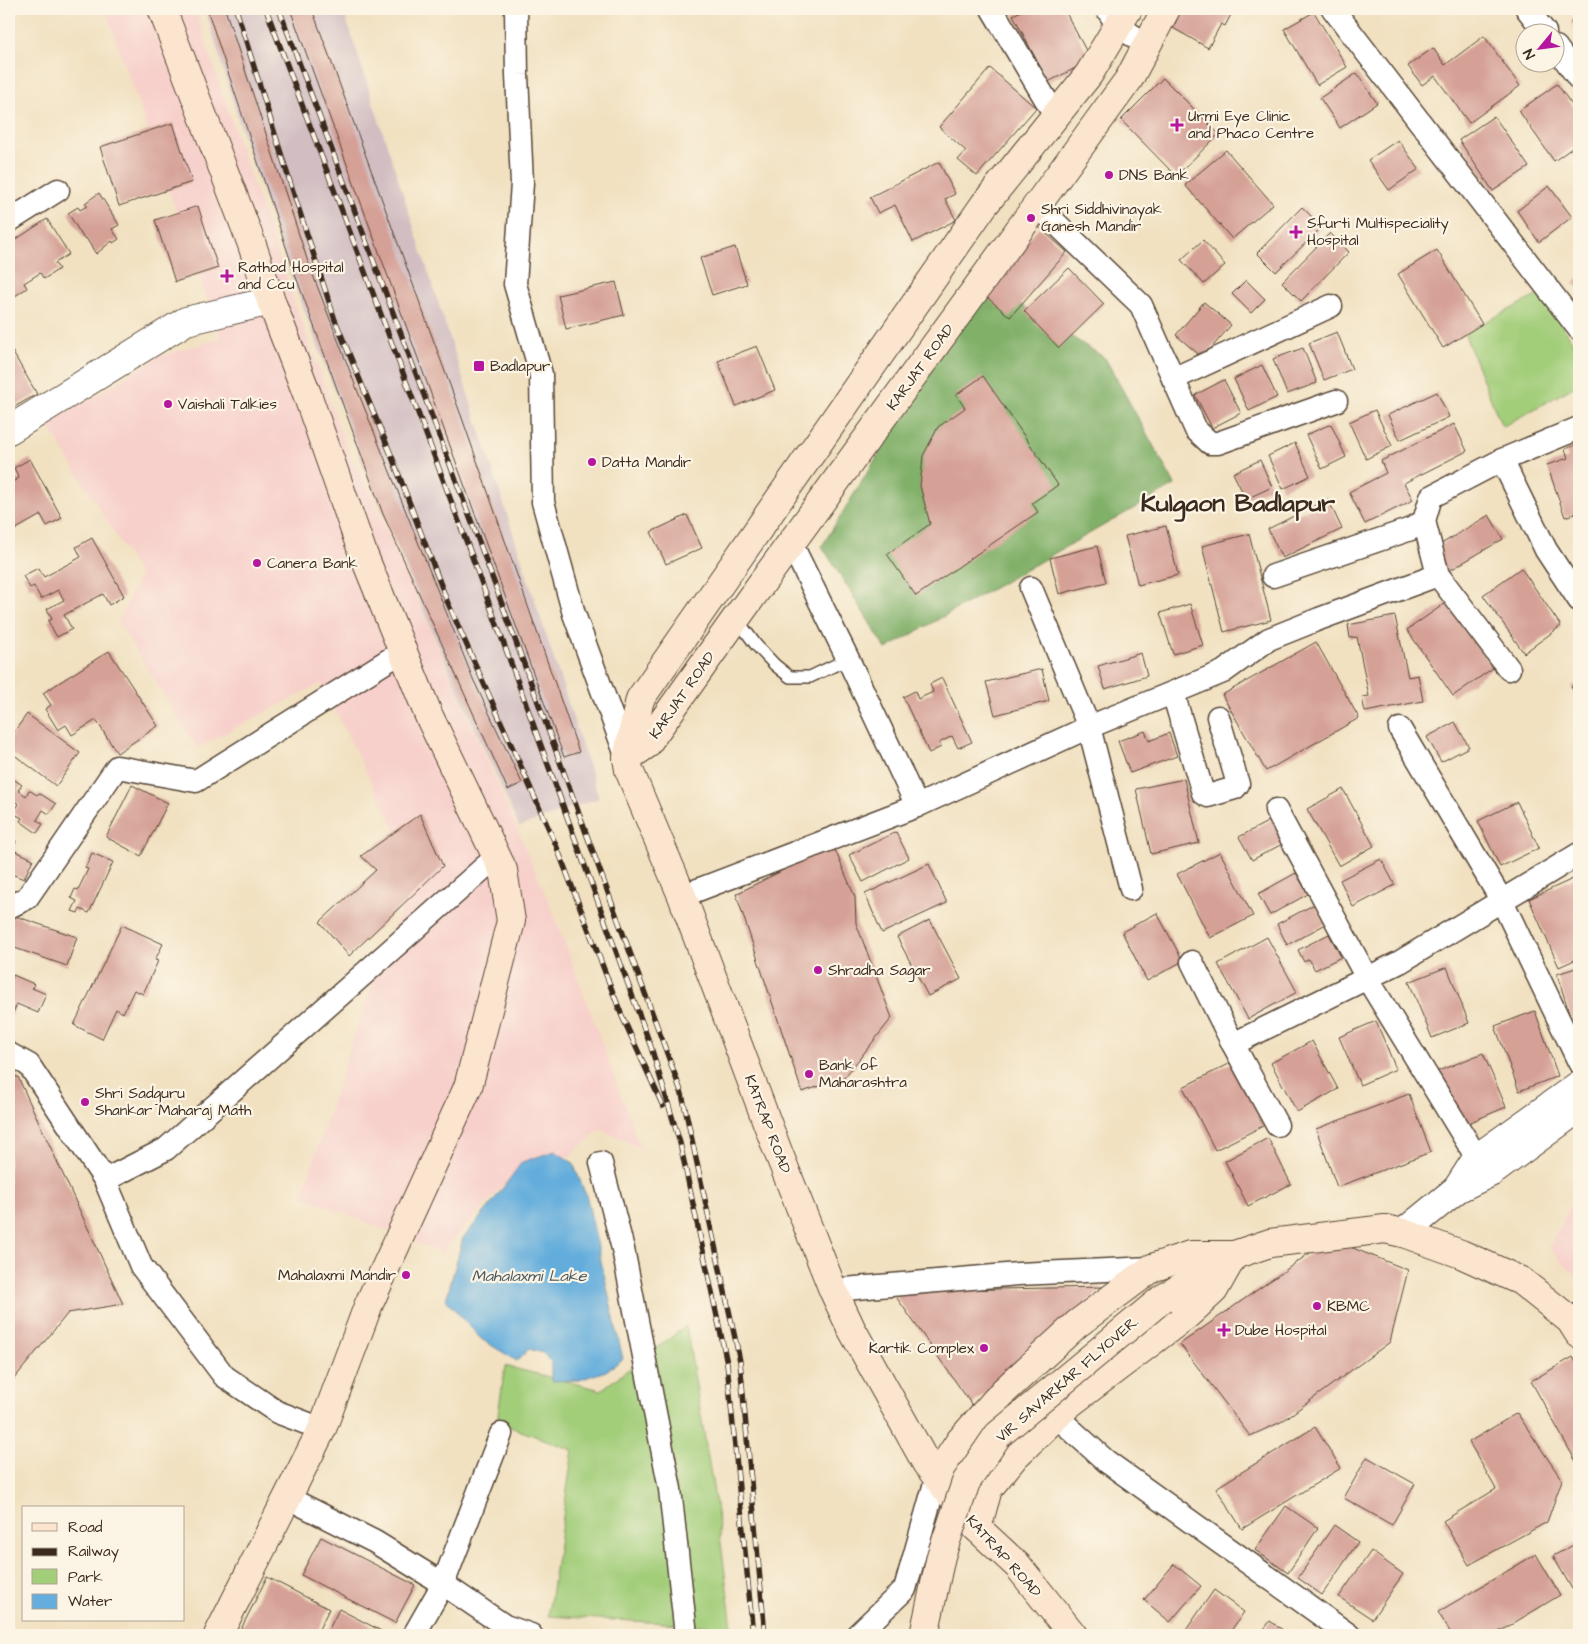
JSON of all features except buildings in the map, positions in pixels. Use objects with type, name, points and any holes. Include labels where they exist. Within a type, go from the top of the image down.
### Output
[{"type":"main road","points":[[162,9],[251,242],[362,551],[429,716],[502,870],[511,921],[468,1086],[368,1306],[322,1429],[218,1635]]},
{"type":"main road","name":"KARJAT ROAD","points":[[627,758],[646,745],[791,542],[1038,206],[1129,79],[1166,9]]},
{"type":"main road","name":"KARJAT ROAD","points":[[627,758],[640,698],[984,205],[1088,74],[1117,15]]},
{"type":"main road","name":"KATRAP ROAD","points":[[627,758],[629,770],[682,896],[777,1149],[833,1290],[860,1345],[926,1464],[977,1528],[1018,1566],[1073,1635]]},
{"type":"main road","points":[[936,1476],[960,1441],[1004,1392],[1077,1324],[1152,1268],[1190,1254],[1234,1255],[1270,1243],[1385,1229],[1403,1233],[1461,1254],[1521,1281],[1570,1320],[1579,1334]]},
{"type":"main road","points":[[977,1528],[988,1489],[1015,1456],[1069,1404],[1188,1314],[1214,1290],[1234,1255]]},
{"type":"main road","name":"VIR SAVARKAR FLYOVER.","points":[[924,1635],[941,1556],[966,1482],[998,1435],[1162,1299],[1234,1255]]},
{"type":"street","points":[[516,9],[522,184],[515,284],[541,374],[543,502],[574,614],[627,758]]},
{"type":"street","points":[[992,9],[1055,115]]},
{"type":"street","points":[[1333,9],[1579,329]]},
{"type":"street","points":[[1527,9],[1537,22]]},
{"type":"street","points":[[1117,15],[1147,46]]},
{"type":"street","points":[[1566,61],[1579,79]]},
{"type":"street","points":[[9,221],[58,190]]},
{"type":"street","points":[[1038,206],[1141,305],[1196,430],[1210,443],[1218,443],[1336,400]]},
{"type":"street","points":[[9,430],[186,320],[271,301]]},
{"type":"street","points":[[1173,379],[1331,306]]},
{"type":"street","points":[[1509,669],[1438,575],[1424,521],[1431,498],[1502,460],[1579,428]]},
{"type":"street","points":[[1502,460],[1546,550],[1579,600]]},
{"type":"street","points":[[1273,576],[1411,529],[1424,521]]},
{"type":"street","points":[[791,542],[917,806]]},
{"type":"street","points":[[682,896],[917,806],[1089,727],[1223,672],[1270,640],[1319,619],[1438,575]]},
{"type":"street","points":[[1031,588],[1089,727],[1131,889]]},
{"type":"street","points":[[9,907],[27,898],[117,767],[196,781],[403,651]]},
{"type":"street","points":[[1174,693],[1203,793],[1208,796],[1235,788],[1238,784],[1218,717]]},
{"type":"street","points":[[1400,730],[1502,901],[1579,1062]]},
{"type":"street","points":[[1276,810],[1367,978],[1477,1158]]},
{"type":"street","points":[[1233,1044],[1400,962],[1579,854]]},
{"type":"street","points":[[105,1180],[166,1149],[496,857]]},
{"type":"street","points":[[1192,962],[1233,1044],[1277,1124]]},
{"type":"street","points":[[9,1054],[30,1065],[105,1180],[141,1266],[224,1376],[276,1412],[322,1429]]},
{"type":"street","points":[[1457,1189],[1477,1158],[1579,1085]]},
{"type":"street","points":[[1403,1233],[1457,1189],[1492,1172],[1579,1108]]},
{"type":"street","points":[[601,1163],[623,1249],[670,1489],[686,1635]]},
{"type":"street","points":[[833,1290],[1018,1274],[1152,1268]]},
{"type":"street","points":[[1056,1416],[1106,1461],[1349,1635]]},
{"type":"street","points":[[414,1635],[443,1584],[501,1434]]},
{"type":"street","points":[[857,1635],[905,1589],[936,1476]]},
{"type":"street","points":[[288,1498],[375,1542],[443,1584],[505,1626],[531,1635]]},
{"type":"lane","points":[[736,618],[756,645],[775,665],[790,677],[810,677],[848,658]]},
{"type":"shaded area","points":[[105,9],[195,9],[241,150],[345,444],[378,509],[554,914],[641,1149],[601,1129],[566,1159],[503,1186],[441,1253],[302,1196],[358,1023],[416,870],[321,683],[197,748],[118,622],[140,575],[48,425],[157,357],[221,338]]},
{"type":"shaded area","points":[[205,9],[343,9],[599,798],[519,827],[424,613],[361,460],[292,278],[246,144]]},
{"type":"shaded area","points":[[1579,1190],[1579,1279],[1549,1248]]},
{"type":"green space","points":[[985,282],[1105,358],[1175,485],[886,649],[822,546]]},
{"type":"green space","points":[[1542,293],[1579,352],[1579,384],[1502,427],[1464,333]]},
{"type":"green space","points":[[686,1326],[716,1505],[732,1627],[548,1616],[573,1450],[497,1422],[505,1366],[601,1390]]},
{"type":"water","name":"Mahalaxmi Lake","points":[[555,1151],[573,1163],[587,1198],[623,1359],[606,1371],[579,1380],[551,1381],[551,1362],[543,1353],[529,1349],[517,1361],[481,1339],[446,1300],[463,1238],[489,1207],[522,1162]]},
{"type":"railway","points":[[236,9],[335,320],[392,457],[447,601],[556,845],[622,1016],[663,1106]]},
{"type":"railway","points":[[266,9],[470,551],[651,1047],[680,1143],[727,1363],[753,1635]]},
{"type":"railway","points":[[279,9],[481,547],[682,1094],[740,1361],[765,1635]]},
{"type":"place","name":"Urmi Eye Clinic and Phaco Centre","points":[[1177,125]]},
{"type":"place","name":"DNS Bank","points":[[1109,175]]},
{"type":"place","name":"Shri Siddhivinayak Ganesh Mandir","points":[[1031,218]]},
{"type":"place","name":"Sfurti Multispeciality Hospital","points":[[1296,232]]},
{"type":"place","name":"Rathod Hospital and Ccu","points":[[227,276]]},
{"type":"place","name":"Badlapur","points":[[479,366]]},
{"type":"place","name":"Vaishali Talkies","points":[[168,404]]},
{"type":"place","name":"Datta Mandir","points":[[592,462]]},
{"type":"place","name":"Canera Bank","points":[[257,563]]},
{"type":"place","name":"Shradha Sagar","points":[[818,970]]},
{"type":"place","name":"Bank of Maharashtra","points":[[809,1074]]},
{"type":"place","name":"Shri Sadguru Shankar Maharaj Math","points":[[85,1102]]},
{"type":"place","name":"Mahalaxmi Mandir","points":[[406,1275]]},
{"type":"place","name":"KBMC","points":[[1317,1306]]},
{"type":"place","name":"Dube Hospital","points":[[1224,1330]]},
{"type":"place","name":"Kartik Complex","points":[[984,1348]]},
{"type":"district","name":"Kulgaon Badlapur","points":[[1238,502]]}]
